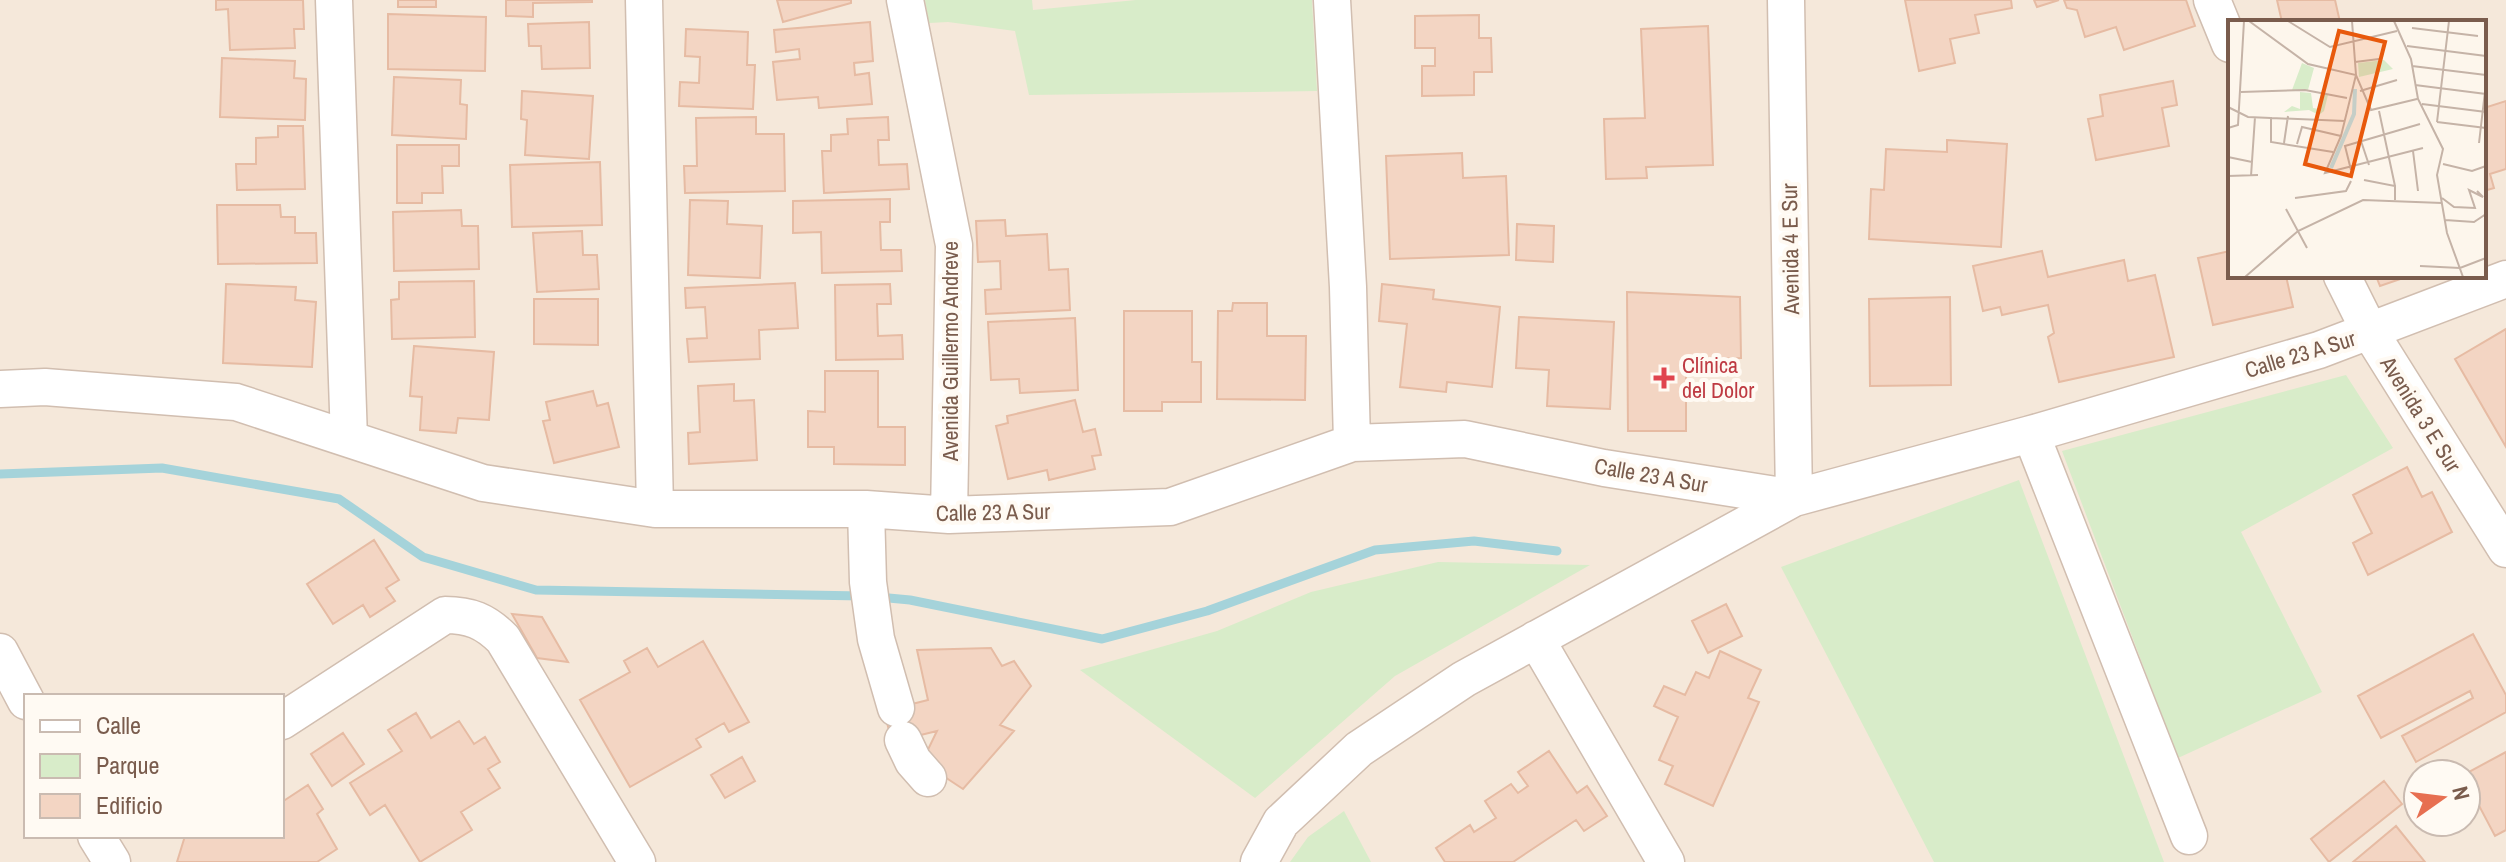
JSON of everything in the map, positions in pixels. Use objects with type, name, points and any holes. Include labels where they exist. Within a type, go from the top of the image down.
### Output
[{"type":"street","points":[[334,0],[349,439]]},
{"type":"street","points":[[644,0],[655,509]]},
{"type":"street","name":"Avenida Guillermo Andreve","points":[[905,0],[954,245],[949,515]]},
{"type":"street","points":[[1332,0],[1348,287],[1352,443]]},
{"type":"street","name":"Avenida 4 E Sur","points":[[1786,0],[1794,498]]},
{"type":"street","points":[[2212,0],[2228,39]]},
{"type":"street","name":"Avenida 3 E Sur","points":[[2343,278],[2370,332],[2506,547]]},
{"type":"street","name":"Calle 23 A Sur","points":[[0,389],[45,387],[236,402],[483,483],[655,509],[866,509],[949,515],[1170,507],[1352,443],[1465,439],[1604,468],[1794,498],[2031,434],[2319,350],[2506,279]]},
{"type":"street","points":[[2031,434],[2189,836]]},
{"type":"street","points":[[1259,862],[1281,822],[1359,749],[1464,679],[1794,498]]},
{"type":"street","points":[[866,509],[868,582],[876,639],[913,761],[928,778]]},
{"type":"street","points":[[284,720],[445,615],[477,618],[492,627],[503,639],[637,862]]},
{"type":"street","points":[[1536,639],[1666,862]]},
{"type":"street","points":[[0,652],[24,697]]},
{"type":"shaded area","points":[[0,0],[2506,0],[2506,862],[0,862]]},
{"type":"green space","points":[[925,0],[1032,0],[1033,10],[1136,0],[1312,0],[1317,91],[1029,95],[1015,31],[948,22],[929,23]]},
{"type":"green space","points":[[2346,375],[2393,448],[2241,532],[2322,692],[2178,758],[2062,451]]},
{"type":"green space","points":[[2019,480],[2164,862],[1934,862],[1781,567]]},
{"type":"green space","points":[[1438,562],[1590,565],[1395,676],[1255,798],[1080,670],[1217,631],[1311,592]]},
{"type":"green space","points":[[1344,811],[1371,862],[1290,862],[1308,837]]},
{"type":"building","points":[[216,0],[303,0],[304,29],[294,29],[295,48],[230,50],[228,9],[216,10]]},
{"type":"building","points":[[398,0],[436,0],[436,7],[398,7]]},
{"type":"building","points":[[506,0],[592,2],[533,3],[533,17],[506,16]]},
{"type":"building","points":[[777,0],[851,0],[851,3],[783,22]]},
{"type":"building","points":[[1905,0],[2011,0],[2012,8],[1975,15],[1979,33],[1950,39],[1955,63],[1919,71]]},
{"type":"building","points":[[2034,0],[2059,0],[2037,7]]},
{"type":"building","points":[[2064,0],[2186,0],[2195,26],[2124,50],[2116,27],[2085,37],[2077,10],[2067,8]]},
{"type":"building","points":[[2277,0],[2335,0],[2340,20],[2282,20]]},
{"type":"building","points":[[388,14],[486,17],[485,71],[388,69]]},
{"type":"building","points":[[1479,15],[1479,38],[1491,38],[1492,72],[1474,72],[1474,95],[1422,96],[1422,66],[1435,66],[1435,48],[1415,48],[1415,16]]},
{"type":"building","points":[[589,22],[590,68],[542,69],[541,46],[529,46],[528,24]]},
{"type":"building","points":[[870,22],[873,61],[854,63],[855,75],[869,73],[872,104],[819,108],[818,97],[777,100],[773,62],[800,59],[799,49],[776,52],[774,30]]},
{"type":"building","points":[[1708,26],[1713,165],[1646,167],[1647,178],[1606,179],[1604,119],[1645,118],[1641,29]]},
{"type":"building","points":[[686,29],[748,32],[747,65],[755,65],[753,109],[679,106],[680,82],[699,83],[700,57],[685,56]]},
{"type":"building","points":[[222,58],[295,61],[294,78],[306,79],[305,120],[220,117]]},
{"type":"building","points":[[394,77],[461,80],[460,104],[467,105],[466,139],[392,135]]},
{"type":"building","points":[[2173,81],[2177,105],[2162,108],[2169,146],[2096,160],[2088,119],[2103,116],[2100,95]]},
{"type":"building","points":[[522,91],[593,96],[589,159],[525,155],[527,120],[521,119]]},
{"type":"building","points":[[2506,101],[2506,169],[2490,174],[2494,188],[2486,190],[2486,107]]},
{"type":"building","points":[[756,117],[756,134],[784,134],[785,191],[685,193],[684,166],[697,166],[696,118]]},
{"type":"building","points":[[888,117],[889,140],[878,140],[879,165],[907,164],[909,189],[824,193],[822,151],[831,151],[831,135],[848,134],[847,119]]},
{"type":"building","points":[[278,126],[303,126],[305,189],[237,190],[236,164],[256,164],[256,138],[278,137]]},
{"type":"building","points":[[1947,140],[2007,144],[2001,247],[1869,239],[1871,189],[1884,190],[1886,149],[1947,152]]},
{"type":"building","points":[[397,145],[459,145],[459,166],[442,166],[443,193],[422,193],[422,203],[397,203]]},
{"type":"building","points":[[1462,153],[1463,178],[1506,176],[1509,255],[1390,259],[1386,156]]},
{"type":"building","points":[[600,162],[602,225],[512,227],[510,165]]},
{"type":"building","points":[[890,199],[890,222],[880,222],[881,250],[901,250],[902,271],[822,273],[821,232],[793,233],[793,201]]},
{"type":"building","points":[[690,200],[728,201],[727,224],[762,226],[760,278],[688,275]]},
{"type":"building","points":[[217,205],[280,205],[281,217],[295,217],[295,233],[316,233],[317,263],[218,264]]},
{"type":"building","points":[[461,210],[462,226],[478,226],[479,269],[394,271],[393,212]]},
{"type":"building","points":[[1005,220],[1006,236],[1047,234],[1049,270],[1068,269],[1070,310],[986,314],[985,290],[1001,289],[1000,261],[978,262],[976,221]]},
{"type":"building","points":[[1517,224],[1554,226],[1553,262],[1516,260]]},
{"type":"building","points":[[582,231],[583,255],[597,255],[599,289],[537,292],[533,233]]},
{"type":"building","points":[[2042,251],[2048,277],[2124,260],[2128,281],[2155,275],[2174,357],[2059,382],[2048,337],[2054,333],[2048,305],[2002,315],[2000,307],[1983,311],[1973,266]]},
{"type":"building","points":[[2228,251],[2228,278],[2286,278],[2293,307],[2213,325],[2198,258]]},
{"type":"building","points":[[2377,278],[2403,278],[2380,286]]},
{"type":"building","points":[[474,281],[475,337],[392,339],[391,300],[399,299],[399,282]]},
{"type":"building","points":[[795,283],[798,328],[759,330],[760,359],[689,362],[687,339],[707,338],[705,307],[686,308],[685,288]]},
{"type":"building","points":[[226,284],[296,287],[295,300],[316,302],[312,367],[223,363]]},
{"type":"building","points":[[890,284],[891,304],[877,304],[878,336],[902,335],[903,359],[836,360],[835,285]]},
{"type":"building","points":[[1382,284],[1434,290],[1433,299],[1500,307],[1492,387],[1447,382],[1446,392],[1400,387],[1407,324],[1379,321]]},
{"type":"building","points":[[1627,292],[1740,297],[1741,358],[1686,360],[1686,431],[1628,431]]},
{"type":"building","points":[[1950,297],[1951,385],[1870,386],[1869,299]]},
{"type":"building","points":[[534,299],[598,299],[598,345],[534,344]]},
{"type":"building","points":[[1233,303],[1267,303],[1267,336],[1306,336],[1305,400],[1217,399],[1218,311],[1232,311]]},
{"type":"building","points":[[1124,311],[1192,311],[1192,362],[1201,362],[1201,402],[1162,402],[1162,411],[1124,411]]},
{"type":"building","points":[[1519,317],[1614,322],[1610,409],[1547,406],[1549,370],[1516,368]]},
{"type":"building","points":[[1075,318],[1078,390],[1020,393],[1019,379],[991,380],[988,322]]},
{"type":"building","points":[[2506,329],[2506,447],[2455,359]]},
{"type":"building","points":[[414,346],[494,352],[489,420],[458,418],[456,433],[420,430],[422,397],[410,396]]},
{"type":"building","points":[[825,371],[878,371],[878,427],[905,427],[905,465],[834,464],[834,447],[808,447],[808,411],[825,412]]},
{"type":"building","points":[[734,384],[734,401],[754,400],[757,460],[689,464],[688,433],[700,432],[698,386]]},
{"type":"building","points":[[593,391],[597,406],[608,403],[619,447],[554,463],[543,421],[550,420],[546,402]]},
{"type":"building","points":[[1075,400],[1083,432],[1095,429],[1101,455],[1092,456],[1095,469],[1049,480],[1047,470],[1008,479],[996,426],[1008,423],[1007,416]]},
{"type":"building","points":[[2407,467],[2422,497],[2432,492],[2452,532],[2368,575],[2353,543],[2372,533],[2353,495]]},
{"type":"building","points":[[374,540],[399,580],[386,588],[395,601],[370,617],[363,605],[333,624],[307,584]]},
{"type":"building","points":[[1726,604],[1742,636],[1708,653],[1692,621]]},
{"type":"building","points":[[512,614],[542,617],[568,662],[537,658]]},
{"type":"building","points":[[2473,634],[2506,695],[2506,712],[2423,758],[2414,758],[2402,736],[2473,698],[2470,691],[2381,738],[2358,696]]},
{"type":"building","points":[[703,641],[749,722],[729,732],[724,723],[696,739],[701,747],[630,787],[580,700],[630,672],[624,661],[647,648],[658,667]]},
{"type":"building","points":[[991,648],[1002,666],[1014,661],[1031,686],[1000,725],[1014,731],[963,789],[922,762],[937,731],[892,742],[884,711],[928,700],[917,650]]},
{"type":"building","points":[[1720,651],[1761,670],[1748,698],[1759,702],[1713,806],[1665,784],[1673,766],[1659,760],[1678,717],[1654,706],[1664,686],[1685,695],[1696,672],[1709,678]]},
{"type":"building","points":[[416,713],[431,738],[459,721],[474,744],[485,737],[500,762],[488,769],[500,788],[461,812],[472,830],[420,862],[385,805],[370,815],[350,783],[402,751],[388,730]]},
{"type":"building","points":[[343,733],[364,764],[332,786],[311,754]]},
{"type":"building","points":[[1549,751],[1577,793],[1587,786],[1607,816],[1584,831],[1576,820],[1513,862],[1445,862],[1436,848],[1470,825],[1474,832],[1496,818],[1485,801],[1511,784],[1518,793],[1528,786],[1518,772]]},
{"type":"building","points":[[2506,752],[2506,830],[2495,836],[2482,811],[2482,765]]},
{"type":"building","points":[[742,757],[755,781],[725,798],[711,775]]},
{"type":"building","points":[[2384,781],[2402,804],[2329,862],[2311,839]]},
{"type":"building","points":[[308,785],[323,809],[317,814],[337,849],[317,862],[177,862],[184,838],[284,838],[284,801]]},
{"type":"building","points":[[2396,826],[2402,838],[2406,838],[2425,862],[2353,862]]},
{"type":"waterway","points":[[0,474],[162,468],[339,499],[423,557],[536,590],[863,596]]},
{"type":"waterway","points":[[878,597],[910,600],[1102,639],[1207,611],[1375,550],[1474,541],[1557,551]]},
{"type":"place","name":"Clínica del Dolor","points":[[1664,378]]}]
